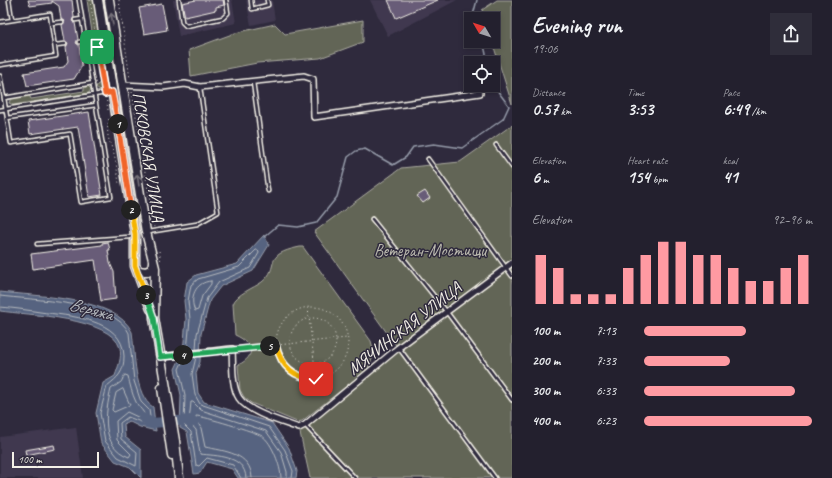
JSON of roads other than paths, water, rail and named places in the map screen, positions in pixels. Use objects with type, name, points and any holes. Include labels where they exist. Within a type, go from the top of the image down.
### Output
[{"type":"main road","name":"ПСКОВСКАЯ УЛИЦА","points":[[98,0],[109,93],[135,234],[135,266],[154,318],[178,478]]},
{"type":"main road","name":"ПСКОВСКАЯ УЛИЦА","points":[[109,0],[127,85],[150,232],[158,262],[154,318]]},
{"type":"main road","points":[[135,266],[139,271],[146,272],[152,269],[158,262]]},
{"type":"street","points":[[127,85],[163,87],[185,84],[200,87],[252,80],[304,76],[313,79],[314,117],[480,93]]},
{"type":"street","name":"МЯЧИНСКАЯ УЛИЦА","points":[[305,425],[398,348],[512,262]]},
{"type":"street","points":[[160,357],[232,349],[236,390],[239,398],[244,404],[254,410],[299,428],[305,425]]},
{"type":"lane","points":[[9,0],[12,20]]},
{"type":"lane","points":[[0,76],[11,143],[70,134],[81,202],[111,197],[79,0]]},
{"type":"lane","points":[[179,0],[182,22],[186,26],[224,18],[228,13],[226,0]]},
{"type":"lane","points":[[251,0],[252,9],[268,5],[267,0]]},
{"type":"lane","points":[[0,22],[50,14],[56,56],[0,65]]},
{"type":"lane","points":[[75,20],[82,19]]},
{"type":"lane","points":[[51,23],[62,22]]},
{"type":"lane","points":[[78,42],[86,41]]},
{"type":"lane","points":[[55,45],[66,44]]},
{"type":"lane","points":[[252,80],[268,191]]},
{"type":"lane","points":[[4,98],[93,84]]},
{"type":"lane","points":[[150,232],[197,224],[218,212],[200,87]]},
{"type":"lane","points":[[0,110],[109,93]]},
{"type":"lane","points":[[7,118],[96,105]]},
{"type":"lane","points":[[496,145],[512,167]]},
{"type":"lane","points":[[428,159],[512,276]]},
{"type":"lane","points":[[372,219],[446,311],[512,400]]},
{"type":"lane","points":[[37,244],[129,236],[135,234]]},
{"type":"lane","points":[[398,348],[495,478]]},
{"type":"lane","points":[[305,425],[355,478]]},
{"type":"water","points":[[264,235],[269,245],[253,271],[221,286],[210,300],[201,334],[200,362],[196,373],[198,393],[204,402],[272,423],[289,448],[297,471],[296,478],[238,478],[232,469],[207,462],[200,473],[194,474],[187,432],[180,428],[181,395],[175,369],[183,352],[186,319],[184,301],[187,282],[196,275],[237,264]]},
{"type":"water","points":[[0,292],[73,300],[93,305],[110,312],[123,320],[132,332],[136,373],[142,393],[153,407],[156,431],[140,427],[128,421],[124,424],[125,437],[141,450],[141,478],[130,467],[115,461],[101,443],[96,413],[103,383],[115,376],[120,359],[120,348],[113,338],[101,330],[67,319],[0,311]]},
{"type":"waterway","points":[[474,12],[477,0]]},
{"type":"waterway","points":[[485,48],[486,56]]},
{"type":"waterway","points":[[264,237],[278,225],[298,227],[316,223],[337,197],[348,157],[356,151],[365,149],[393,165],[406,157],[413,147],[434,144],[462,148],[503,119],[509,106],[498,92]]},
{"type":"waterway","name":"Веряжа","points":[[143,418],[152,423],[191,420],[194,422]]},
{"type":"park label","name":"Ветеран-Мостищи","points":[[430,250]]}]
